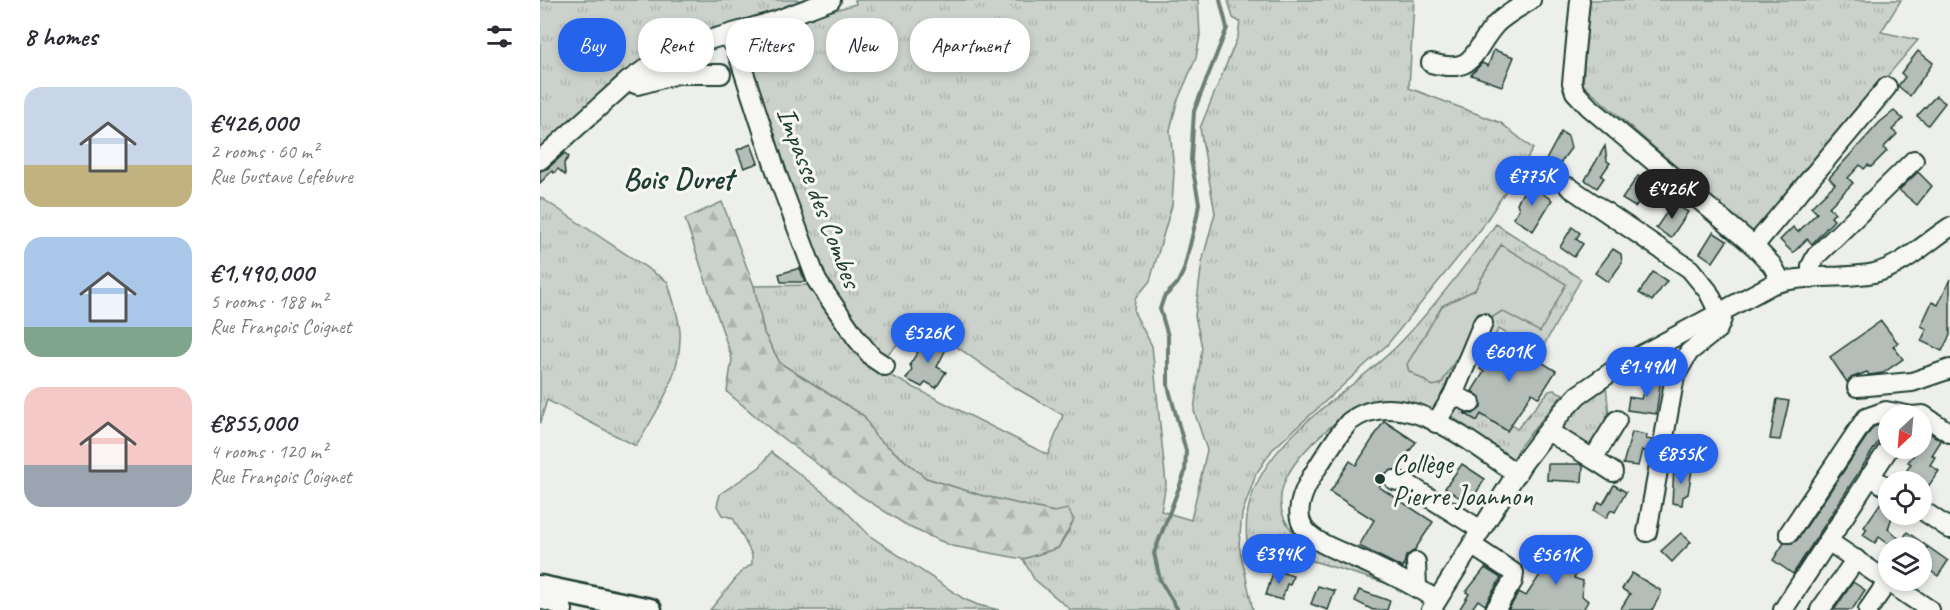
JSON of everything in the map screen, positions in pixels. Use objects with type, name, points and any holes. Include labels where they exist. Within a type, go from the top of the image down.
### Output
[{"type":"main road","points":[[540,587],[650,610]]},
{"type":"street","points":[[780,18],[831,0]]},
{"type":"street","points":[[1431,63],[1449,68],[1466,63],[1496,24],[1531,0]]},
{"type":"street","points":[[1580,0],[1572,82],[1575,92],[1588,106],[1754,246],[1772,265],[1781,281]]},
{"type":"street","points":[[540,160],[628,81],[674,52],[726,37]]},
{"type":"street","name":"Impasse des Combes","points":[[744,72],[778,177],[817,281],[857,339],[873,358],[885,366]]},
{"type":"street","points":[[628,81],[638,85],[669,75],[721,74]]},
{"type":"street","points":[[1754,246],[1887,87]]},
{"type":"street","points":[[1811,278],[1811,266],[1816,256],[1914,159]]},
{"type":"street","points":[[1569,186],[1689,269],[1708,291],[1722,319],[1718,329],[1689,352],[1675,376],[1647,532]]},
{"type":"street","points":[[1517,474],[1436,423],[1417,414],[1394,408],[1371,410],[1359,415],[1342,430],[1300,499],[1301,520],[1304,529],[1316,541],[1417,588],[1434,605],[1517,474],[1548,431],[1562,412],[1596,381],[1781,281],[1876,272],[1890,266],[1950,226]]},
{"type":"street","points":[[1436,423],[1453,395],[1484,323]]},
{"type":"street","points":[[1857,387],[1912,382],[1950,369]]},
{"type":"street","points":[[1453,395],[1471,403]]},
{"type":"street","points":[[1789,533],[1866,418],[1878,414]]},
{"type":"street","points":[[1593,459],[1617,420]]},
{"type":"street","points":[[1932,420],[1947,424]]},
{"type":"street","points":[[1548,431],[1613,472]]},
{"type":"street","points":[[1783,610],[1882,459]]},
{"type":"street","points":[[1870,476],[1878,481]]},
{"type":"street","points":[[1394,480],[1406,483],[1477,538],[1514,573],[1513,581],[1495,610]]},
{"type":"street","points":[[1932,517],[1950,529]]},
{"type":"street","points":[[1828,540],[1878,574]]},
{"type":"street","points":[[1820,610],[1856,559]]},
{"type":"street","points":[[1416,562],[1417,588]]},
{"type":"street","points":[[1868,610],[1881,591]]},
{"type":"street","points":[[1902,591],[1930,610]]},
{"type":"street","points":[[540,599],[561,605],[563,610]]},
{"type":"green space","points":[[540,0],[804,0],[750,18],[726,18],[726,26],[714,30],[714,18],[638,18],[638,65],[603,91],[540,151]]},
{"type":"green space","points":[[855,0],[1198,0],[1200,35],[1196,58],[1177,102],[1170,130],[1174,171],[1172,205],[1150,281],[1135,299],[1134,312],[1152,346],[1166,484],[1161,511],[1191,520],[1207,450],[1194,411],[1202,347],[1195,316],[1202,262],[1215,213],[1200,128],[1238,36],[1240,22],[1233,18],[1228,0],[1414,0],[1409,88],[1501,123],[1533,149],[1481,229],[1387,345],[1272,450],[1256,474],[1242,514],[1239,545],[1253,610],[1071,610],[1034,579],[1023,559],[1058,548],[1069,530],[1068,510],[1054,512],[980,495],[926,478],[875,436],[864,416],[780,363],[764,333],[754,286],[815,285],[883,372],[1048,455],[1063,415],[1014,387],[920,321],[886,356],[877,356],[820,280],[751,72],[814,72],[814,18],[806,18],[856,4]]},
{"type":"green space","points":[[1588,0],[1901,0],[1881,32],[1918,40],[1753,234],[1583,85]]},
{"type":"green space","points":[[540,197],[668,282],[677,313],[680,348],[667,392],[636,446],[547,400],[540,423]]},
{"type":"green space","points":[[722,202],[754,286],[764,333],[780,363],[864,416],[875,436],[926,478],[980,495],[1054,512],[1068,509],[1074,520],[1058,548],[1023,559],[952,546],[911,528],[859,495],[773,431],[727,392],[732,359],[685,219]]},
{"type":"green space","points":[[1496,224],[1581,279],[1539,354],[1499,329],[1488,345],[1480,341],[1491,318],[1502,311],[1501,245],[1475,290],[1442,306],[1441,384],[1475,328],[1436,416],[1343,416],[1314,441],[1301,456],[1282,488],[1281,505],[1286,522],[1300,539],[1337,557],[1352,568],[1400,585],[1399,587],[1247,541],[1248,508],[1259,479],[1277,452],[1300,428],[1401,342],[1450,285]]},
{"type":"green space","points":[[1501,245],[1566,284],[1540,332],[1502,311],[1475,328],[1441,384],[1433,386],[1409,371],[1407,364],[1442,306],[1475,290]]},
{"type":"green space","points":[[1606,385],[1609,416],[1590,446],[1562,427],[1585,401]]},
{"type":"green space","points":[[1554,390],[1563,394],[1520,446],[1511,464],[1494,453],[1497,447],[1451,416],[1452,403],[1469,406],[1465,413],[1477,421],[1481,414],[1507,431],[1511,425],[1517,429],[1549,391]]},
{"type":"green space","points":[[771,452],[842,507],[870,536],[964,599],[999,610],[710,610],[741,572],[752,564],[752,555],[733,518],[722,515],[717,506],[720,494],[760,467]]},
{"type":"building","points":[[1494,50],[1514,57],[1502,86],[1471,75],[1482,63],[1488,66]]},
{"type":"building","points":[[1918,51],[1933,63],[1910,96],[1898,86],[1905,77],[1901,73]]},
{"type":"building","points":[[1936,96],[1945,103],[1928,125],[1917,116]]},
{"type":"building","points":[[1894,111],[1903,119],[1892,130],[1897,134],[1883,148],[1887,151],[1871,167],[1868,165],[1864,169],[1860,165],[1848,178],[1853,183],[1829,207],[1835,213],[1831,217],[1834,220],[1812,244],[1807,239],[1793,253],[1780,240],[1793,227],[1798,232],[1817,213],[1811,207],[1835,184],[1829,178],[1880,122]]},
{"type":"building","points":[[1561,132],[1568,136],[1571,148],[1558,166],[1546,160]]},
{"type":"building","points":[[751,144],[758,163],[744,168],[737,150]]},
{"type":"building","points":[[1605,146],[1607,161],[1610,163],[1601,176],[1604,178],[1597,188],[1585,180]]},
{"type":"building","points":[[565,153],[569,157],[564,163],[565,175],[558,169],[554,173],[552,171],[540,183],[540,171],[548,168]]},
{"type":"building","points":[[1918,172],[1932,186],[1917,205],[1899,190]]},
{"type":"building","points":[[1638,176],[1652,185],[1635,207],[1622,199]]},
{"type":"building","points":[[1528,184],[1552,200],[1533,231],[1513,218],[1519,209],[1517,203]]},
{"type":"building","points":[[1673,203],[1688,212],[1671,238],[1656,228]]},
{"type":"building","points":[[1572,227],[1580,233],[1576,239],[1583,244],[1574,257],[1560,247]]},
{"type":"building","points":[[1713,232],[1727,241],[1713,262],[1700,253]]},
{"type":"building","points":[[1613,249],[1621,254],[1622,263],[1608,282],[1595,273]]},
{"type":"building","points":[[800,268],[805,282],[781,282],[779,274]]},
{"type":"building","points":[[1653,272],[1667,281],[1652,301],[1639,293]]},
{"type":"building","points":[[1950,279],[1950,335],[1942,351],[1921,341],[1927,329],[1921,326],[1932,302],[1938,305]]},
{"type":"building","points":[[1881,321],[1898,343],[1893,346],[1903,359],[1883,373],[1869,375],[1867,372],[1847,382],[1830,357]]},
{"type":"building","points":[[928,336],[947,347],[937,367],[946,372],[936,388],[926,382],[922,387],[906,379],[912,370],[910,364]]},
{"type":"building","points":[[1500,336],[1556,371],[1539,398],[1532,393],[1507,431],[1481,414],[1477,421],[1464,413],[1473,414],[1481,408],[1480,397],[1472,391],[1484,372],[1480,369]]},
{"type":"building","points":[[1648,376],[1661,379],[1656,414],[1627,410],[1629,397],[1641,399]]},
{"type":"building","points":[[1777,399],[1789,401],[1780,440],[1770,439]]},
{"type":"building","points":[[1384,421],[1416,442],[1397,469],[1386,473],[1379,487],[1433,522],[1414,551],[1406,556],[1403,568],[1359,546],[1374,520],[1330,492],[1350,461],[1356,465]]},
{"type":"building","points":[[1878,425],[1878,442],[1793,574],[1773,560],[1784,543],[1793,543],[1798,539],[1873,427]]},
{"type":"building","points":[[1632,432],[1647,435],[1646,439],[1652,440],[1649,454],[1642,450],[1638,466],[1623,464]]},
{"type":"building","points":[[1932,435],[1941,441],[1932,455]]},
{"type":"building","points":[[1932,455],[1935,457],[1930,465],[1939,471],[1932,481],[1932,471],[1906,471],[1911,464],[1908,462],[1910,459],[1932,459]]},
{"type":"building","points":[[1462,464],[1485,479],[1469,504],[1445,488]]},
{"type":"building","points":[[1548,464],[1580,464],[1583,466],[1582,482],[1547,480]]},
{"type":"building","points":[[1674,467],[1692,470],[1688,494],[1683,497],[1682,505],[1672,503]]},
{"type":"building","points":[[1614,485],[1626,492],[1615,512],[1611,510],[1606,518],[1594,510],[1599,502],[1603,504]]},
{"type":"building","points":[[1878,507],[1878,525],[1889,525],[1888,529],[1897,537],[1878,537],[1875,543],[1863,535],[1867,529],[1864,527]]},
{"type":"building","points":[[1907,532],[1914,537],[1904,537]]},
{"type":"building","points":[[1681,533],[1691,542],[1672,562],[1661,551]]},
{"type":"building","points":[[1560,545],[1585,561],[1574,578],[1583,581],[1582,596],[1588,601],[1583,610],[1508,610],[1519,592],[1526,596]]},
{"type":"building","points":[[1932,550],[1948,561],[1938,576],[1932,572]]},
{"type":"building","points":[[1485,568],[1501,578],[1485,605],[1478,600],[1471,610],[1459,610],[1469,594],[1466,592]]},
{"type":"building","points":[[1274,570],[1293,576],[1290,585],[1287,584],[1282,600],[1266,595]]},
{"type":"building","points":[[1632,573],[1660,590],[1661,594],[1652,610],[1620,610],[1630,594],[1622,589]]},
{"type":"building","points":[[1853,582],[1865,590],[1852,610],[1834,610]]},
{"type":"building","points":[[1318,586],[1335,591],[1328,610],[1311,604]]},
{"type":"building","points":[[1359,590],[1390,601],[1387,610],[1373,610],[1355,601]]},
{"type":"waterway","points":[[1178,610],[1160,580],[1154,553],[1185,472],[1186,451],[1168,386],[1168,336],[1160,309],[1164,297],[1177,284],[1184,270],[1197,216],[1199,203],[1191,160],[1194,111],[1227,28],[1220,0]]},
{"type":"place","name":"Collège Pierre Joannon","points":[[1380,479]]},
{"type":"district","name":"Bois Duret","points":[[678,179]]}]
